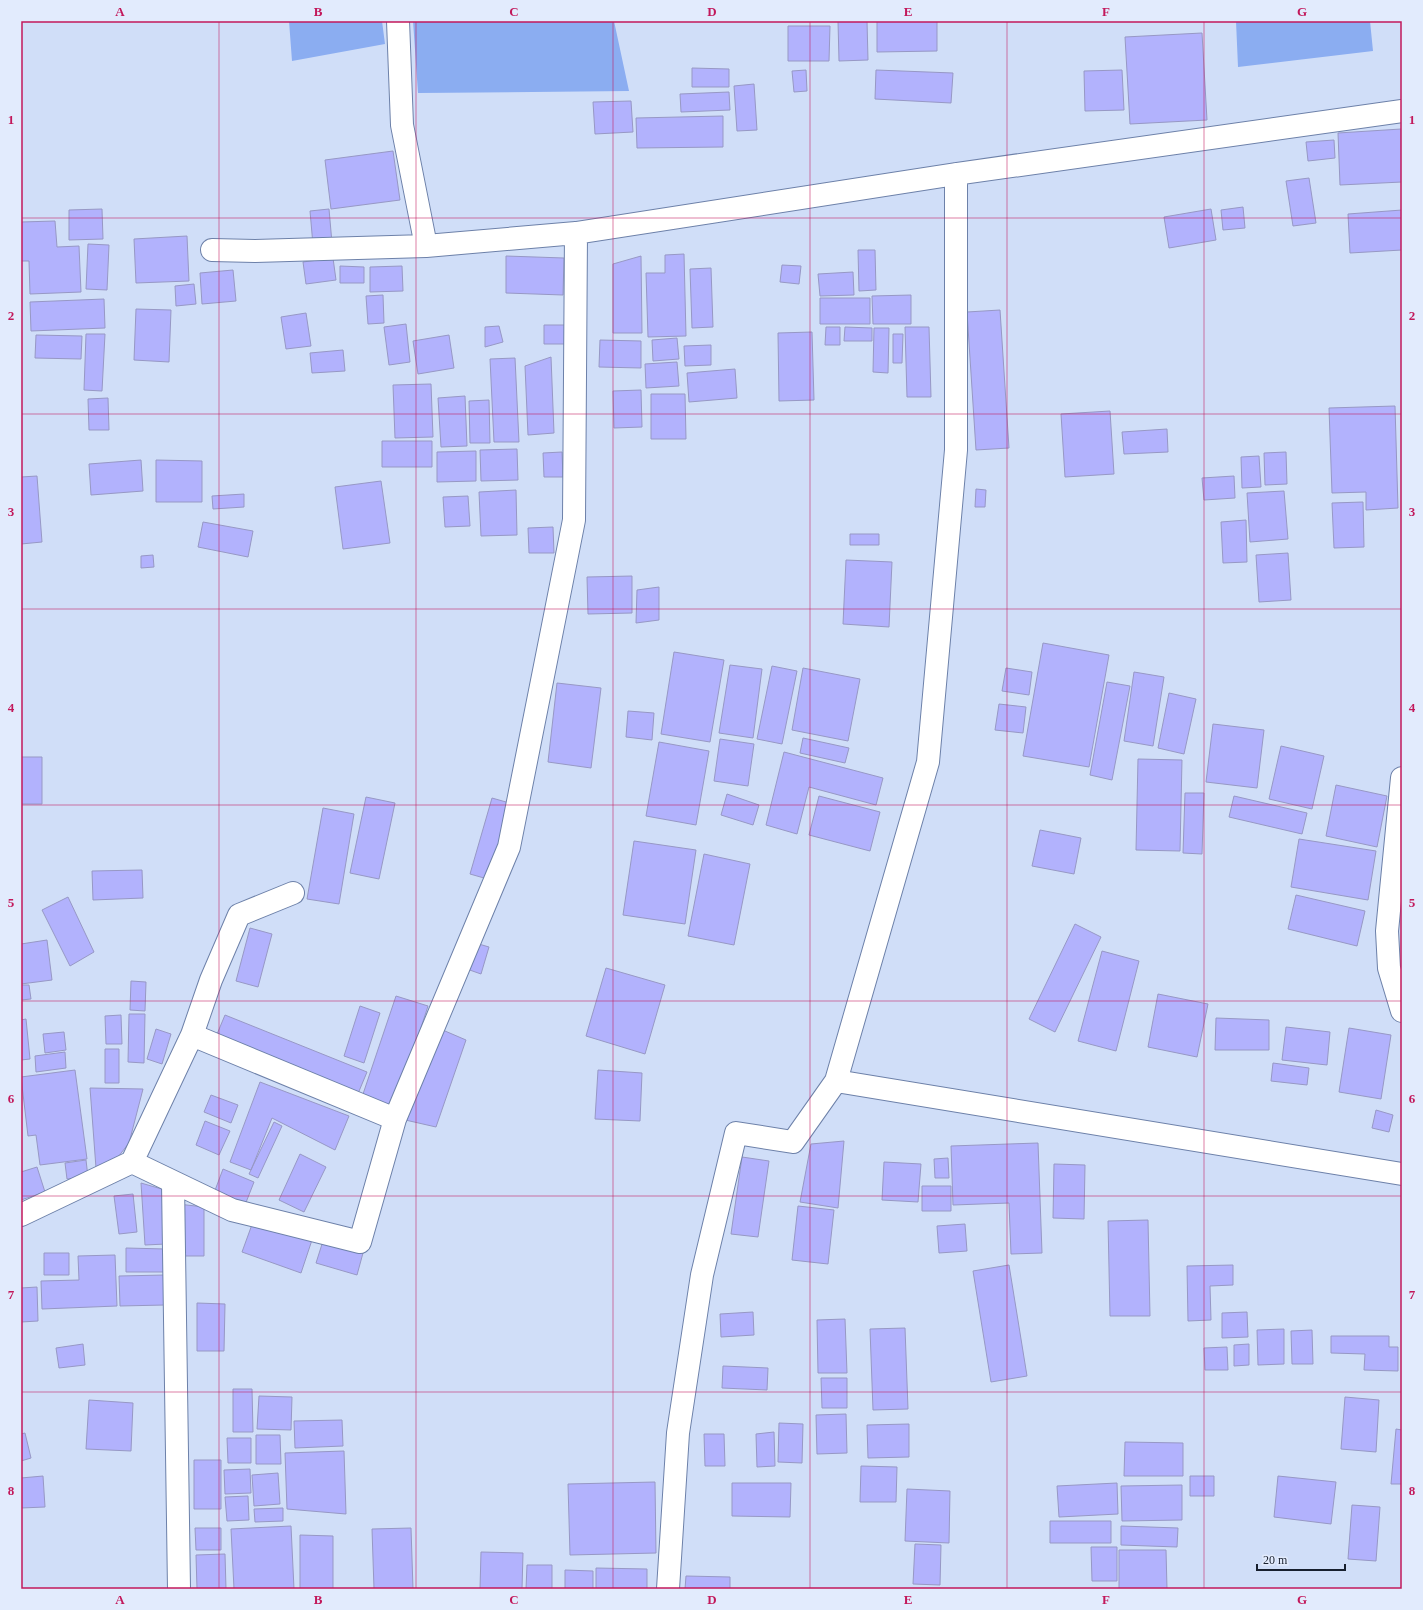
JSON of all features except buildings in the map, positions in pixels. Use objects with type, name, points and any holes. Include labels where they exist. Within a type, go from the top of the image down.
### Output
[{"type":"street","points":[[398,21],[402,125],[426,246]]},
{"type":"street","points":[[212,250],[255,251],[426,246],[576,233],[956,174],[1402,111]]},
{"type":"street","points":[[668,1589],[678,1433],[702,1275],[736,1133],[793,1142],[836,1081],[928,762],[956,450],[956,174]]},
{"type":"street","points":[[132,1162],[232,1210],[360,1242],[396,1119],[511,839],[574,520],[576,233]]},
{"type":"street","points":[[1402,778],[1387,931],[1389,968],[1402,1011]]},
{"type":"street","points":[[21,1215],[132,1162],[192,1035],[211,980],[239,915],[293,893]]},
{"type":"street","points":[[192,1035],[396,1119]]},
{"type":"street","points":[[836,1081],[1402,1174]]},
{"type":"street","points":[[173,1183],[179,1589]]},
{"type":"water","points":[[289,21],[382,21],[385,44],[292,61]]},
{"type":"water","points":[[413,21],[614,21],[629,91],[418,93]]},
{"type":"water","points":[[1236,21],[1370,21],[1373,51],[1238,67]]}]
